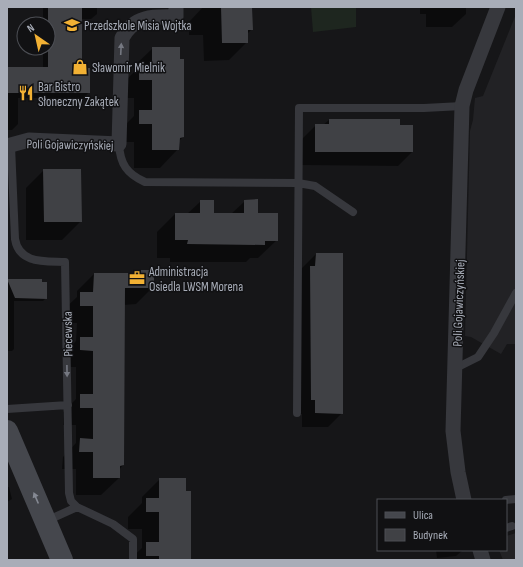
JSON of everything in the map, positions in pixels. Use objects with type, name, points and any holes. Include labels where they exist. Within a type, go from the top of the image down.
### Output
[{"type":"street","points":[[119,144],[122,38],[126,30],[139,19],[151,16],[176,17],[176,7]]},
{"type":"street","name":"Poli Gojawiczyńskiej","points":[[464,499],[458,472],[453,431],[456,368],[462,106],[466,90],[498,7]]},
{"type":"street","name":"Poli Gojawiczyńskiej","points":[[9,146],[29,140],[119,144]]},
{"type":"street","points":[[7,431],[62,560]]},
{"type":"lane","points":[[297,413],[298,183],[300,176],[299,108],[424,108],[462,106]]},
{"type":"lane","name":"Poli Gojawiczyńskiej","points":[[119,144],[120,154],[124,165],[133,177],[144,182],[298,183],[315,186],[353,212]]},
{"type":"lane","name":"Poli Gojawiczyńskiej","points":[[9,146],[15,239],[17,249],[28,258],[65,262]]},
{"type":"lane","name":"Piecewska","points":[[65,262],[69,493],[72,501],[77,507]]},
{"type":"lane","points":[[456,368],[478,357],[494,333],[516,293]]},
{"type":"lane","points":[[7,409],[68,405]]},
{"type":"lane","points":[[45,521],[77,507],[113,524],[133,539],[133,560]]},
{"type":"shaded area","points":[[311,7],[356,7],[356,27],[313,32]]},
{"type":"shaded area","points":[[516,14],[516,344],[507,344],[501,354],[471,337],[465,336],[470,131],[473,120],[475,98],[483,96]]},
{"type":"shaded area","points":[[516,533],[516,560],[503,560],[499,551],[507,551],[507,536]]},
{"type":"building","points":[[48,7],[82,7],[82,68],[90,68],[90,93],[7,93],[7,67],[48,67],[48,56],[56,56],[56,16],[48,16]]},
{"type":"building","points":[[221,7],[252,7],[253,30],[248,30],[248,43],[222,43]]},
{"type":"building","points":[[152,47],[180,47],[180,59],[184,59],[184,137],[180,138],[179,150],[152,150],[152,124],[139,124],[139,110],[152,110],[152,80],[139,80],[139,66],[152,66]]},
{"type":"building","points":[[329,119],[400,119],[400,125],[413,125],[413,152],[315,152],[315,124],[329,124]]},
{"type":"building","points":[[43,169],[81,169],[82,222],[44,222]]},
{"type":"building","points":[[258,199],[258,213],[278,213],[278,241],[265,241],[265,245],[187,244],[188,240],[175,240],[175,213],[200,213],[200,200],[214,200],[214,213],[244,213],[244,200]]},
{"type":"building","points":[[316,253],[343,253],[343,414],[315,413],[315,400],[311,400],[310,266],[315,266]]},
{"type":"building","points":[[136,270],[154,270],[154,288],[125,288],[124,465],[120,466],[120,478],[93,478],[93,452],[79,452],[80,438],[93,439],[93,408],[80,408],[80,394],[93,394],[93,351],[80,350],[80,337],[93,337],[93,306],[80,306],[80,292],[93,292],[94,273],[136,273]]},
{"type":"building","points":[[7,279],[42,279],[42,282],[47,282],[47,299],[15,298]]},
{"type":"building","points":[[159,478],[186,478],[186,491],[191,491],[191,560],[159,560],[159,556],[146,556],[146,542],[159,542],[159,512],[146,512],[146,498],[159,498]]},
{"type":"place","name":"Przedszkole Misia Wojtka","points":[[72,25]]},
{"type":"place","name":"Sławomir Mielnik","points":[[80,67]]},
{"type":"place","name":"Bar Bistro Słoneczny Zakątek","points":[[26,93]]},
{"type":"place","name":"Administracja Osiedla LWSM Morena","points":[[137,278]]}]
